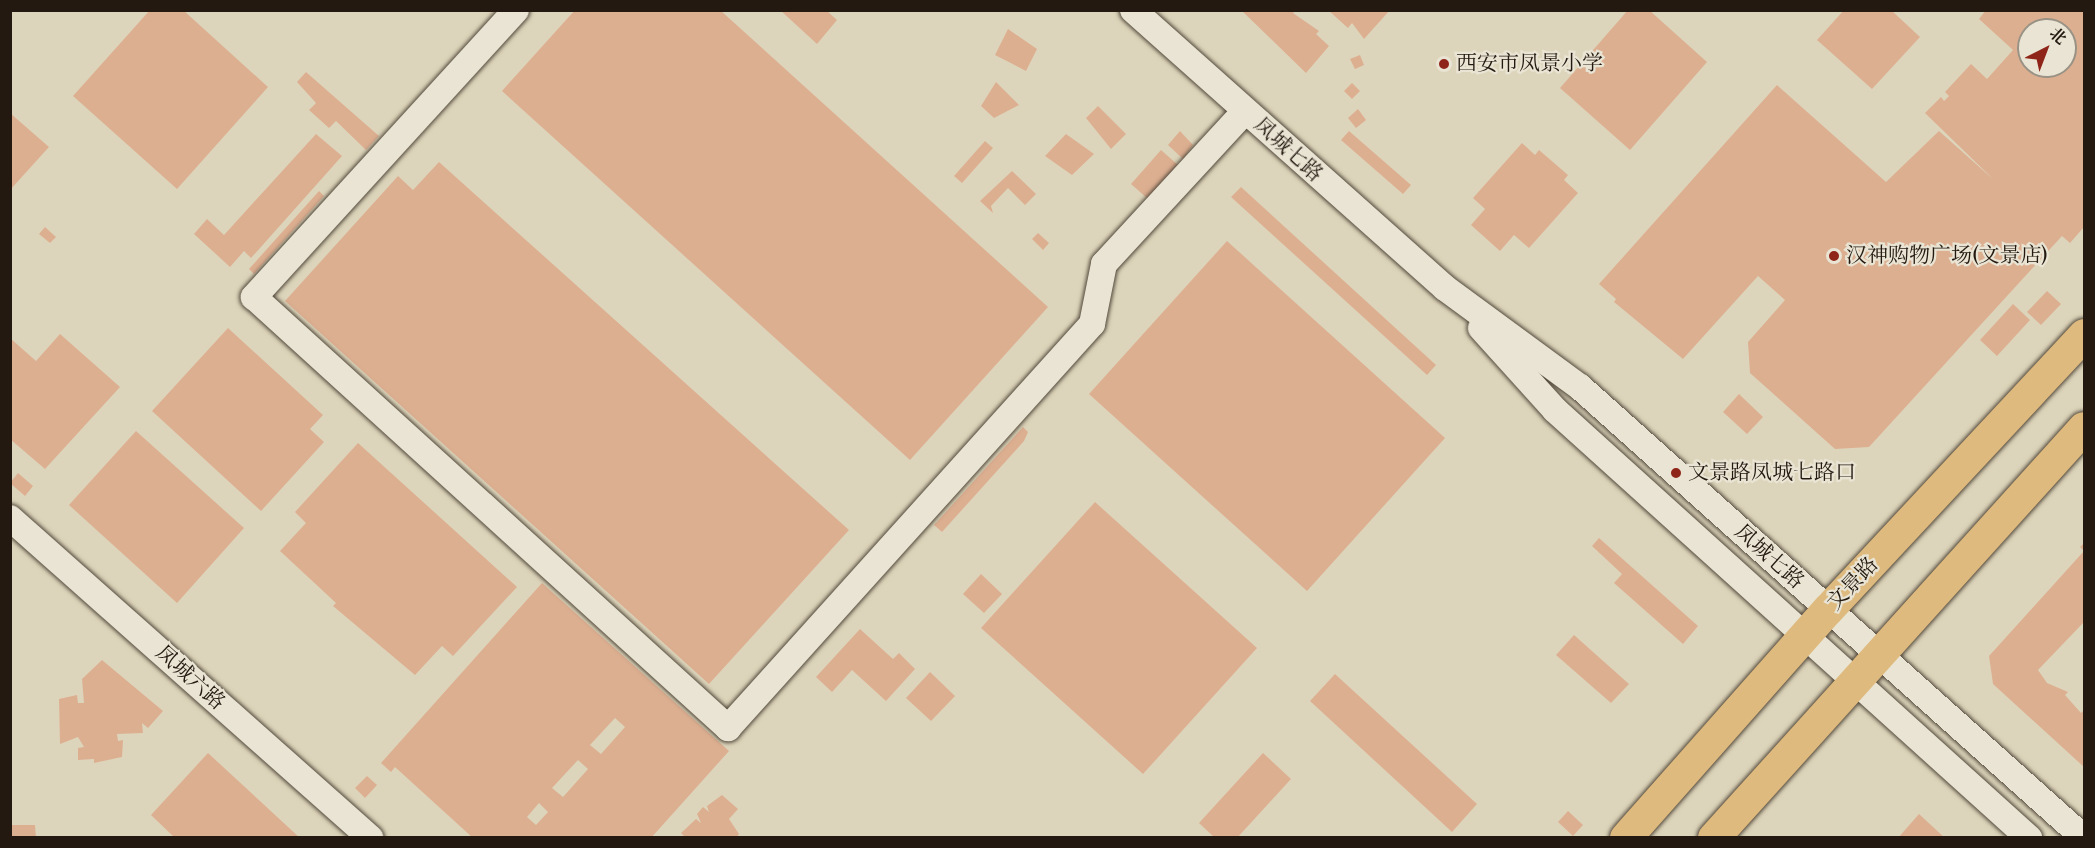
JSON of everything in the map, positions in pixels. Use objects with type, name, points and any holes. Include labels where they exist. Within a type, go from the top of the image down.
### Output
[{"type":"main road","name":"文景路","points":[[1626,837],[1828,610],[2085,335]]},
{"type":"main road","points":[[1714,837],[2085,428]]},
{"type":"street","points":[[516,10],[254,297],[728,728],[1092,324],[1104,264],[1245,111]]},
{"type":"street","name":"凤城七路","points":[[1133,10],[1444,288],[1580,387],[2084,837]]},
{"type":"street","name":"凤城七路","points":[[1444,288],[1555,410],[2029,837]]},
{"type":"street","name":"凤城六路","points":[[10,518],[370,837]]},
{"type":"building","points":[[150,10],[183,10],[268,87],[177,189],[73,96]]},
{"type":"building","points":[[575,10],[720,10],[1048,307],[910,460],[502,91]]},
{"type":"building","points":[[780,10],[826,10],[837,20],[817,44]]},
{"type":"building","points":[[1241,10],[1296,10],[1293,13],[1319,31],[1316,34],[1329,46],[1306,73]]},
{"type":"building","points":[[1328,10],[1390,10],[1364,39],[1352,23],[1348,28]]},
{"type":"building","points":[[1628,10],[1649,10],[1707,62],[1630,150],[1560,88]]},
{"type":"building","points":[[1844,10],[1891,10],[1920,37],[1872,89],[1817,40]]},
{"type":"building","name":"汉神购物广场(文景店)","points":[[1986,10],[2084,10],[2084,227],[2070,243],[2062,236],[1869,447],[1835,449],[1750,373],[1748,342],[1785,300],[1758,276],[1683,359],[1614,302],[1616,299],[1599,284],[1777,85],[1886,182],[1939,131],[1994,180],[1925,113],[1941,97],[1944,101],[1949,96],[1945,92],[1971,64],[1987,79],[2013,50],[1979,19]]},
{"type":"building","points":[[1008,29],[1037,49],[1026,71],[995,55]]},
{"type":"building","points":[[1360,55],[1364,65],[1355,69],[1350,59]]},
{"type":"building","points":[[306,72],[379,136],[366,150],[336,121],[329,128],[309,110],[316,103],[297,82]]},
{"type":"building","points":[[996,82],[1019,105],[994,118],[981,106]]},
{"type":"building","points":[[1352,83],[1360,91],[1352,99],[1344,91]]},
{"type":"building","points":[[1098,106],[1126,134],[1111,149],[1086,118]]},
{"type":"building","points":[[1358,109],[1366,120],[1356,128],[1348,118]]},
{"type":"building","points":[[10,113],[49,147],[10,190]]},
{"type":"building","points":[[1180,131],[1193,145],[1183,159],[1168,145]]},
{"type":"building","points":[[1349,131],[1411,185],[1403,194],[1341,140]]},
{"type":"building","points":[[316,134],[342,156],[251,258],[244,251],[230,267],[194,234],[207,219],[224,235]]},
{"type":"building","points":[[1066,134],[1094,154],[1072,175],[1045,156]]},
{"type":"building","points":[[985,141],[993,148],[962,183],[954,176]]},
{"type":"building","points":[[1522,143],[1535,155],[1539,150],[1568,175],[1564,180],[1578,193],[1529,248],[1514,235],[1500,251],[1471,225],[1485,209],[1473,198]]},
{"type":"building","points":[[1161,150],[1178,165],[1148,199],[1131,184]]},
{"type":"building","points":[[439,162],[849,530],[709,684],[285,301],[398,176],[413,190]]},
{"type":"building","points":[[1012,171],[1036,194],[1025,205],[1008,188],[991,206],[993,213],[980,201]]},
{"type":"building","points":[[1241,187],[1436,365],[1427,375],[1231,197]]},
{"type":"building","points":[[319,191],[324,196],[254,274],[249,269]]},
{"type":"building","points":[[45,227],[56,237],[50,243],[39,234]]},
{"type":"building","points":[[1038,233],[1049,243],[1043,250],[1032,239]]},
{"type":"building","points":[[1227,241],[1445,438],[1307,591],[1089,394]]},
{"type":"building","points":[[2047,291],[2061,304],[2041,325],[2027,312]]},
{"type":"building","points":[[2013,304],[2030,320],[1997,356],[1980,340]]},
{"type":"building","points":[[228,328],[323,415],[310,429],[324,442],[261,511],[152,411]]},
{"type":"building","points":[[60,334],[120,387],[45,469],[10,439],[10,338],[36,361]]},
{"type":"building","points":[[1739,394],[1763,417],[1747,434],[1723,412]]},
{"type":"building","points":[[1023,427],[1028,432],[1024,441],[942,532],[934,525]]},
{"type":"building","points":[[136,431],[244,528],[177,603],[69,505]]},
{"type":"building","points":[[358,443],[517,587],[453,656],[442,646],[415,675],[333,606],[336,603],[280,551],[306,523],[295,512]]},
{"type":"building","points":[[18,473],[33,486],[25,496],[10,483]]},
{"type":"building","points":[[1095,502],[1257,648],[1143,774],[981,628]]},
{"type":"building","points":[[1599,538],[1698,626],[1683,644],[1614,583],[1622,574],[1592,546]]},
{"type":"building","points":[[2084,551],[2084,622],[2038,670],[2047,683],[2068,692],[2065,695],[2081,713],[2084,710],[2084,767],[1993,684],[1989,656]]},
{"type":"building","points":[[981,574],[1002,594],[984,613],[963,594]]},
{"type":"building","points":[[542,583],[729,751],[651,838],[473,838],[395,767],[391,772],[381,763]],"holes":[[[615,718],[625,727],[601,754],[590,745]],[[578,760],[588,769],[563,797],[552,788]],[[539,803],[548,812],[536,825],[527,817]]]},
{"type":"building","points":[[860,629],[893,659],[899,653],[915,669],[886,701],[852,670],[832,692],[816,677]]},
{"type":"building","points":[[1574,635],[1629,684],[1611,703],[1556,655]]},
{"type":"building","points":[[102,660],[163,711],[148,728],[142,723],[143,733],[117,734],[118,741],[123,740],[122,757],[94,763],[94,759],[78,760],[78,748],[84,747],[78,737],[60,744],[59,699],[77,695],[78,703],[84,703],[82,679]]},
{"type":"building","points":[[930,672],[955,696],[931,721],[906,698]]},
{"type":"building","points":[[1335,674],[1477,804],[1452,832],[1310,701]]},
{"type":"building","points":[[208,753],[300,838],[175,838],[151,815]]},
{"type":"building","points":[[1263,753],[1291,779],[1237,838],[1215,838],[1199,823]]},
{"type":"building","points":[[367,776],[377,785],[365,798],[355,788]]},
{"type":"building","points":[[722,795],[738,809],[729,819],[739,834],[736,838],[686,838],[681,833],[696,819],[701,823],[697,814],[703,807],[709,812],[707,806]]},
{"type":"building","points":[[1568,811],[1583,825],[1573,836],[1558,822]]},
{"type":"building","points":[[1919,814],[1945,838],[1898,838]]},
{"type":"building","points":[[10,825],[35,825],[36,838],[10,838]]},
{"type":"place","name":"西安市凤景小学","points":[[1444,64]]},
{"type":"place","name":"汉神购物广场(文景店)","points":[[1834,256]]},
{"type":"place","name":"文景路凤城七路口","points":[[1676,473]]}]
